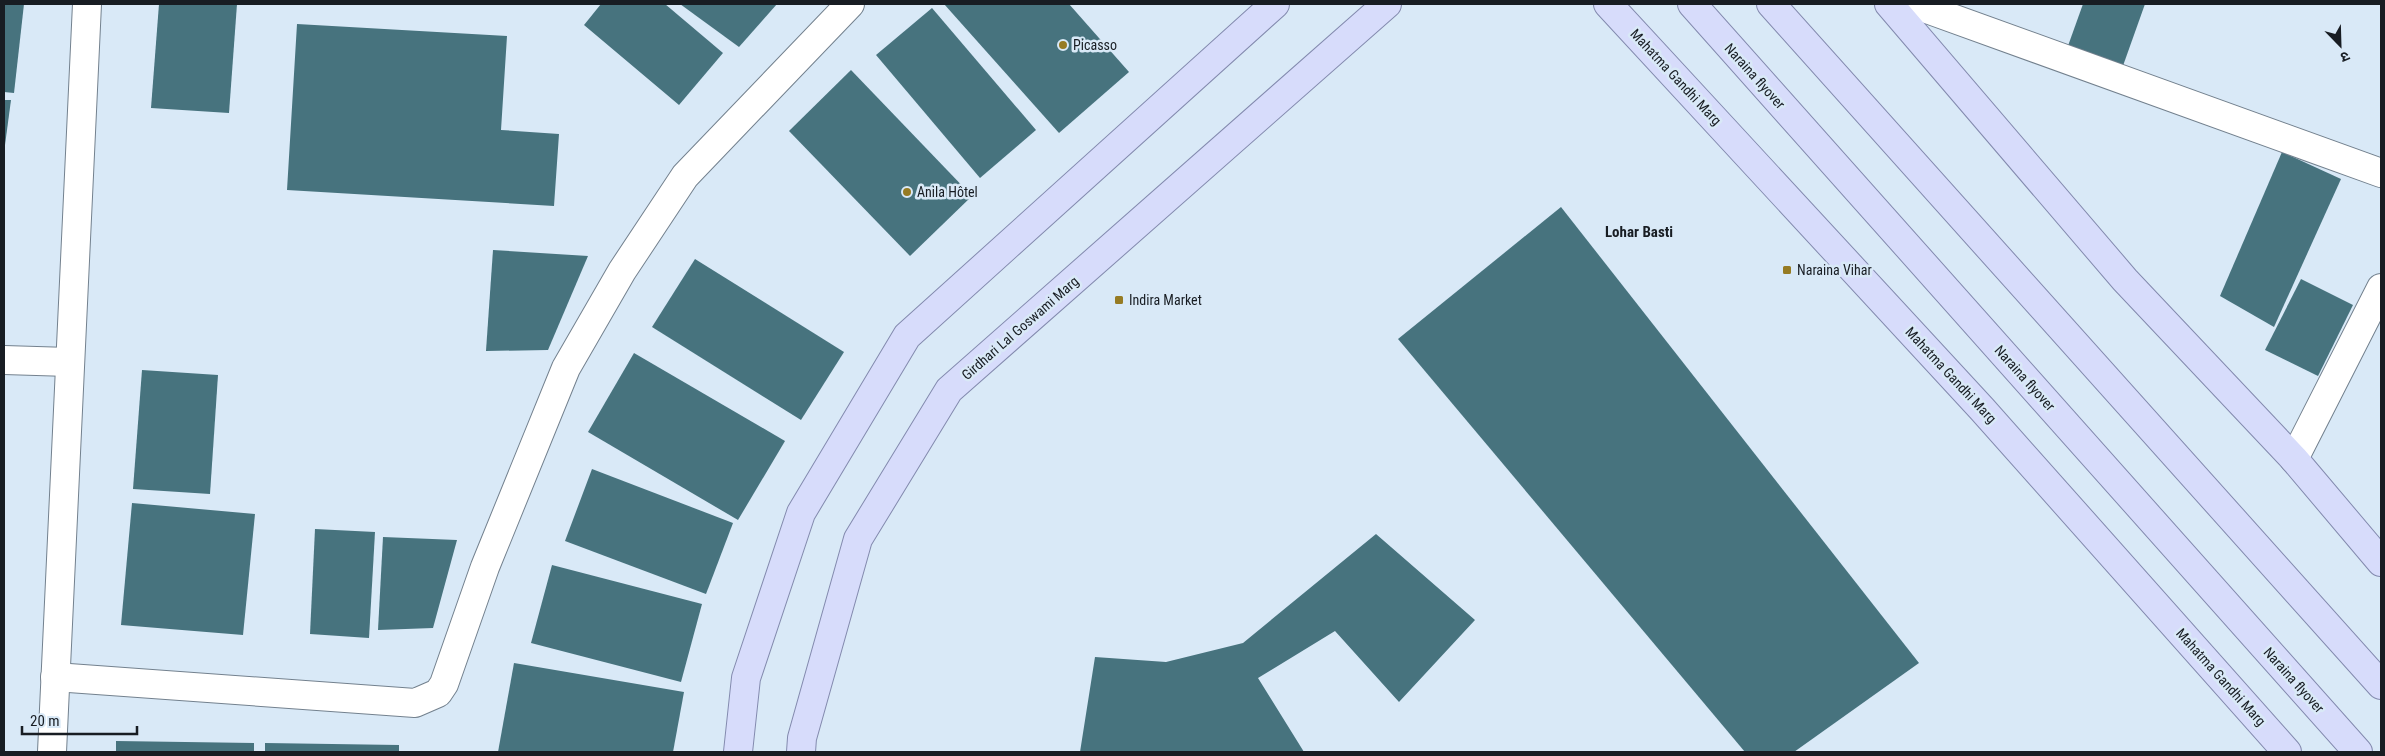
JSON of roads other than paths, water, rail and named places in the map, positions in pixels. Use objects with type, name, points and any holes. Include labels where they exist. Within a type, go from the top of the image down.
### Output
[{"type":"main road","points":[[738,752],[746,678],[801,512],[907,336],[1275,4]]},
{"type":"main road","name":"Girdhari Lal Goswami Marg","points":[[801,752],[802,738],[858,539],[949,390],[1388,4]]},
{"type":"main road","name":"Mahatma Gandhi Marg","points":[[1608,4],[1982,409],[2287,752]]},
{"type":"main road","name":"Naraina flyover","points":[[1692,4],[2358,752]]},
{"type":"main road","points":[[1771,4],[2381,685]]},
{"type":"main road","points":[[1889,4],[2125,280],[2294,459],[2381,562]]},
{"type":"street","points":[[52,752],[87,4]]},
{"type":"street","points":[[55,678],[415,703],[438,693],[444,684],[485,567],[566,368],[622,271],[685,176],[850,4]]},
{"type":"street","points":[[1912,4],[2381,173]]},
{"type":"street","points":[[2294,459],[2381,288]]},
{"type":"street","points":[[4,360],[69,362]]},
{"type":"place","name":"Picasso","points":[[1063,45]]},
{"type":"place","name":"Anila Hôtel","points":[[907,192]]},
{"type":"place","name":"Naraina Vihar","points":[[1787,270]]},
{"type":"place","name":"Indira Market","points":[[1119,300]]},
{"type":"district","name":"Lohar Basti","points":[[1639,232]]}]
